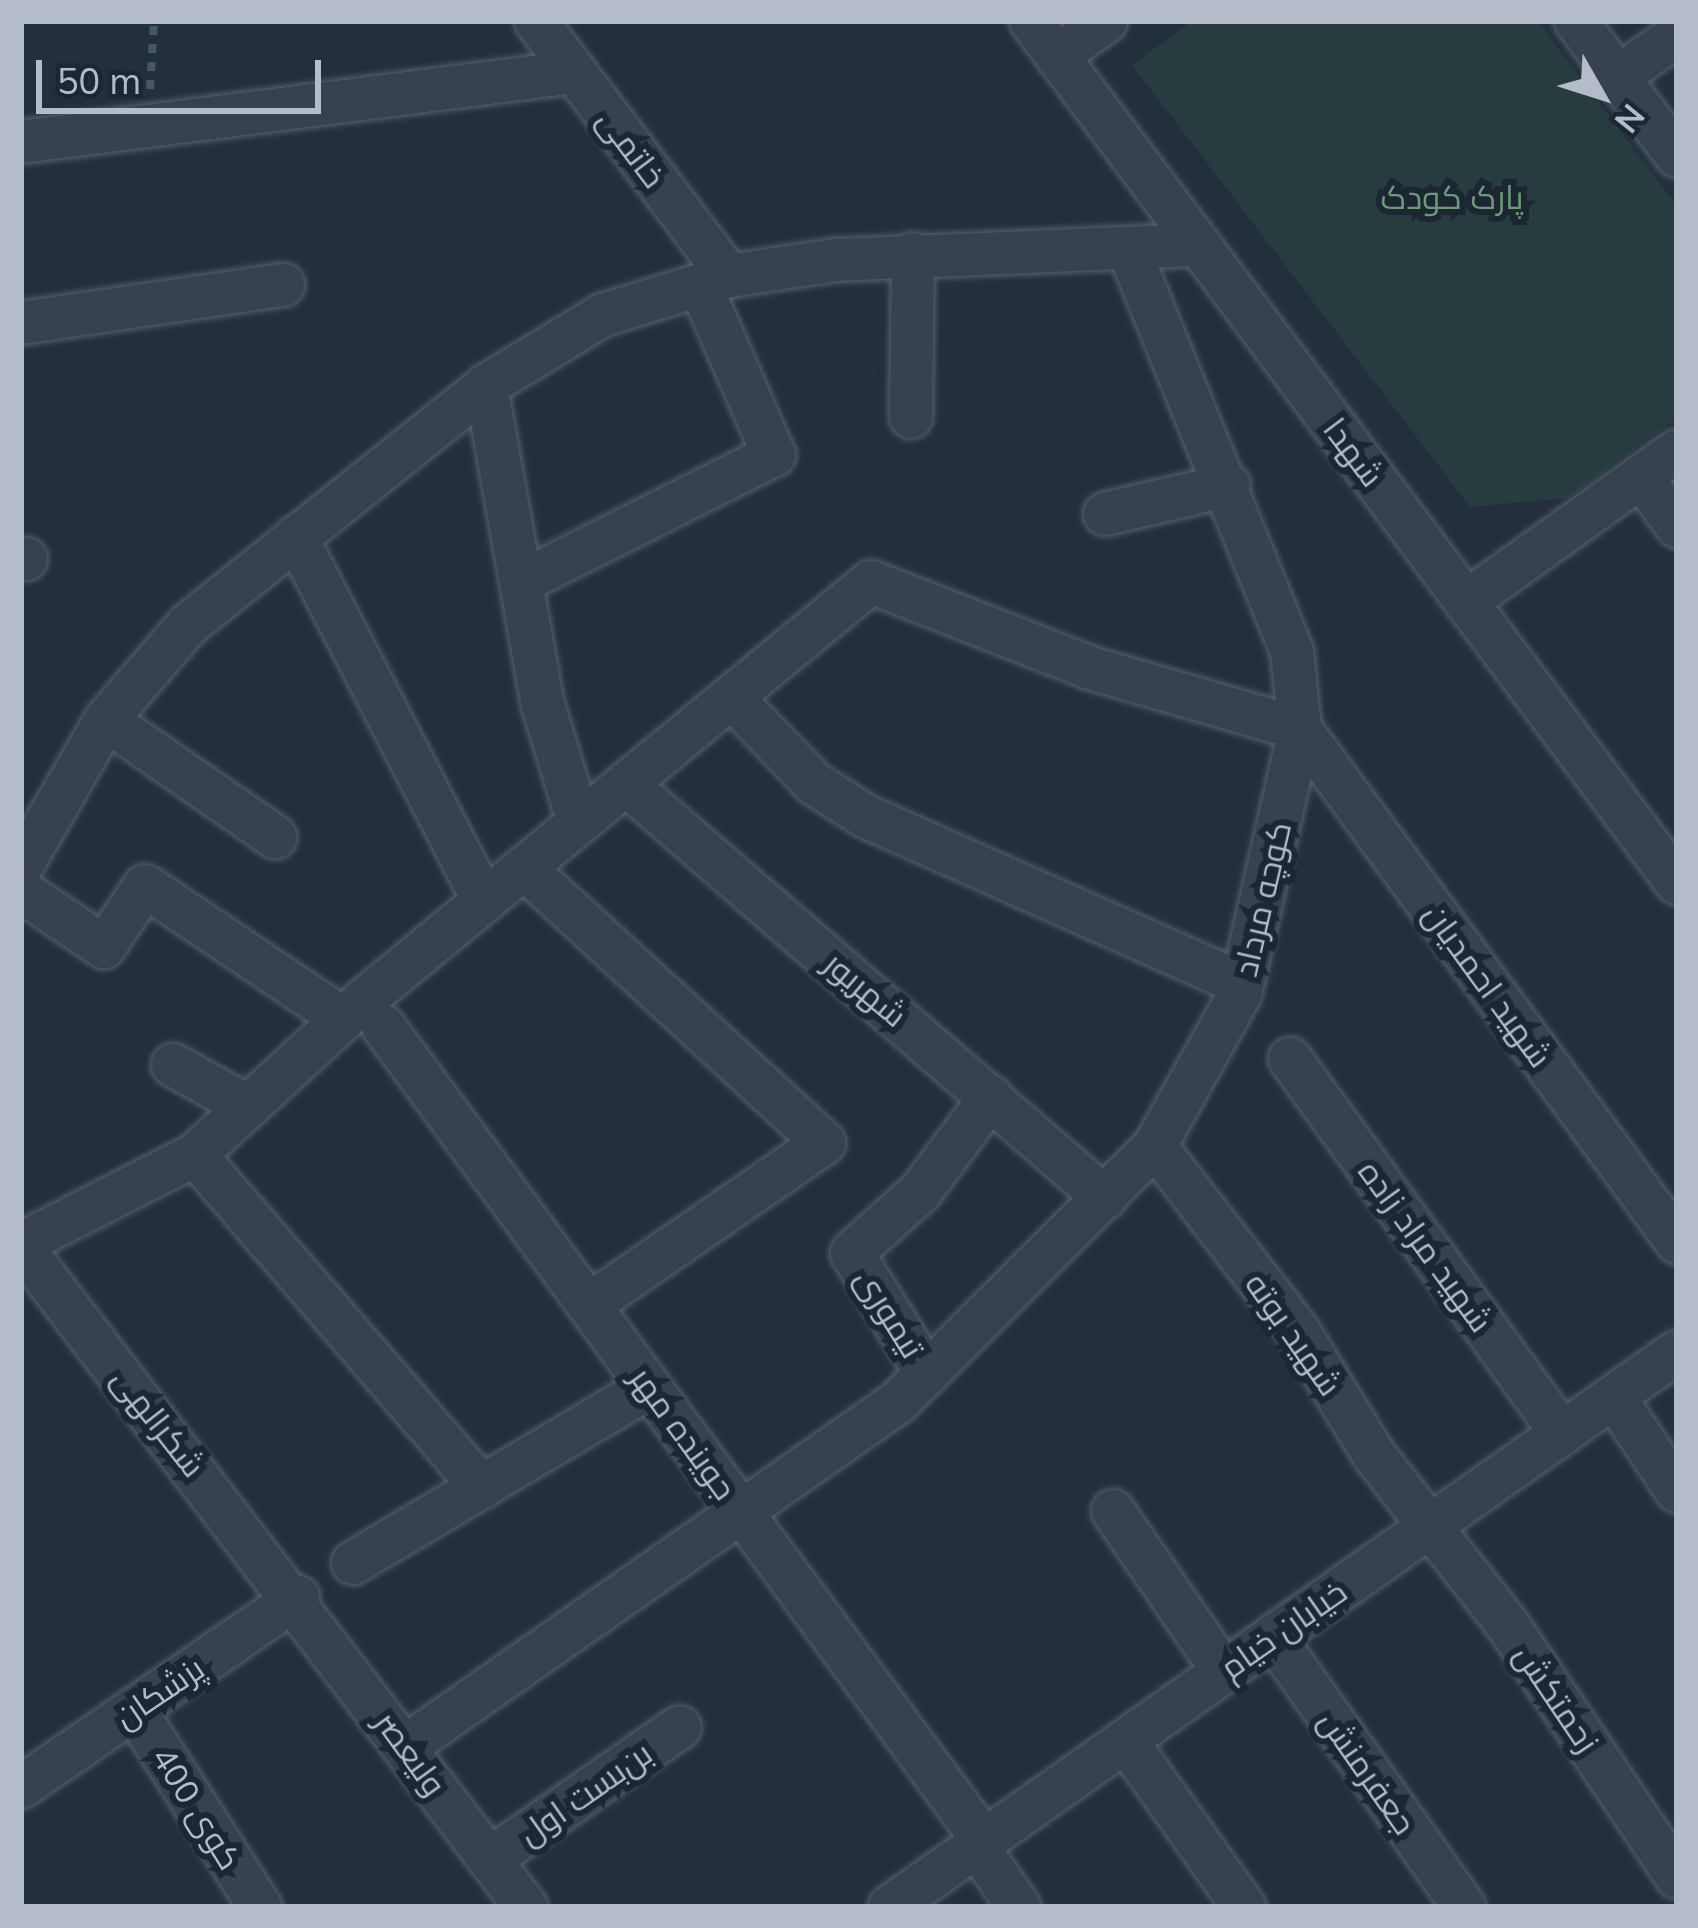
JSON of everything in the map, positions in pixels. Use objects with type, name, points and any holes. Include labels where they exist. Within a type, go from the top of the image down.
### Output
[{"type":"street","name":"خاتمی","points":[[525,580],[774,455],[715,281],[536,21]]},
{"type":"street","name":"شهدا","points":[[1031,21],[1677,883]]},
{"type":"street","points":[[1057,56],[1106,21]]},
{"type":"street","points":[[1576,21],[1677,156]]},
{"type":"street","points":[[1618,77],[1677,35]]},
{"type":"street","points":[[21,142],[574,72]]},
{"type":"street","points":[[21,866],[106,720],[188,625],[486,386],[603,315],[715,281],[913,254],[1130,253],[1199,245]]},
{"type":"street","name":"کوچه مرداد","points":[[405,1747],[745,1516],[927,1374],[1154,1146],[1242,983],[1300,729],[1292,652],[1229,485],[1130,253]]},
{"type":"street","points":[[911,417],[913,254]]},
{"type":"street","points":[[21,323],[283,285]]},
{"type":"street","points":[[486,386],[525,580],[543,705],[579,823]]},
{"type":"street","points":[[1466,602],[1677,451]]},
{"type":"street","points":[[1641,477],[1677,526]]},
{"type":"street","points":[[1105,514],[1229,485]]},
{"type":"street","points":[[296,537],[483,900]]},
{"type":"street","points":[[21,1245],[196,1155],[248,1107],[363,1022],[483,900],[871,582],[1090,668],[1300,729]]},
{"type":"street","points":[[731,697],[815,784],[865,816],[1242,983]]},
{"type":"street","points":[[106,720],[275,837]]},
{"type":"street","name":"شهید احمدیان","points":[[1300,729],[1677,1242]]},
{"type":"street","name":"شهریور","points":[[626,784],[1105,1198]]},
{"type":"street","points":[[524,868],[824,1143],[590,1305]]},
{"type":"street","name":"جوینده مهر","points":[[21,891],[104,947],[145,886],[363,1022],[590,1305],[981,1844],[1019,1907]]},
{"type":"street","name":"شهید مراد زاده","points":[[1290,1059],[1562,1434]]},
{"type":"street","points":[[173,1065],[248,1107]]},
{"type":"street","name":"تیموری","points":[[927,1374],[852,1253],[921,1191],[991,1096]]},
{"type":"street","name":"شهید بوته","points":[[1154,1146],[1429,1526]]},
{"type":"street","points":[[196,1155],[482,1487]]},
{"type":"street","name":"شکرالهی","points":[[21,1245],[298,1597]]},
{"type":"street","name":"خیابان خیام","points":[[890,1907],[1677,1352]]},
{"type":"street","points":[[353,1564],[649,1387]]},
{"type":"street","points":[[1613,1397],[1677,1491]]},
{"type":"street","points":[[1113,1511],[1222,1671]]},
{"type":"street","name":"زحمتکش","points":[[1429,1526],[1677,1877]]},
{"type":"street","name":"پزشکان","points":[[21,1786],[298,1597]]},
{"type":"street","name":"ولیعصر","points":[[298,1597],[526,1907]]},
{"type":"street","name":"جعفرمنش","points":[[1273,1637],[1464,1907]]},
{"type":"street","name":"کوی 400","points":[[134,1709],[260,1907]]},
{"type":"street","name":"بن‌بست اول","points":[[490,1859],[680,1727]]},
{"type":"street","points":[[1126,1741],[1244,1907]]},
{"type":"path","points":[[147,126],[154,21]]},
{"type":"green space","name":"پارک کودک","points":[[1192,21],[1538,21],[1677,206],[1677,418],[1568,498],[1470,507],[1132,65]]}]
